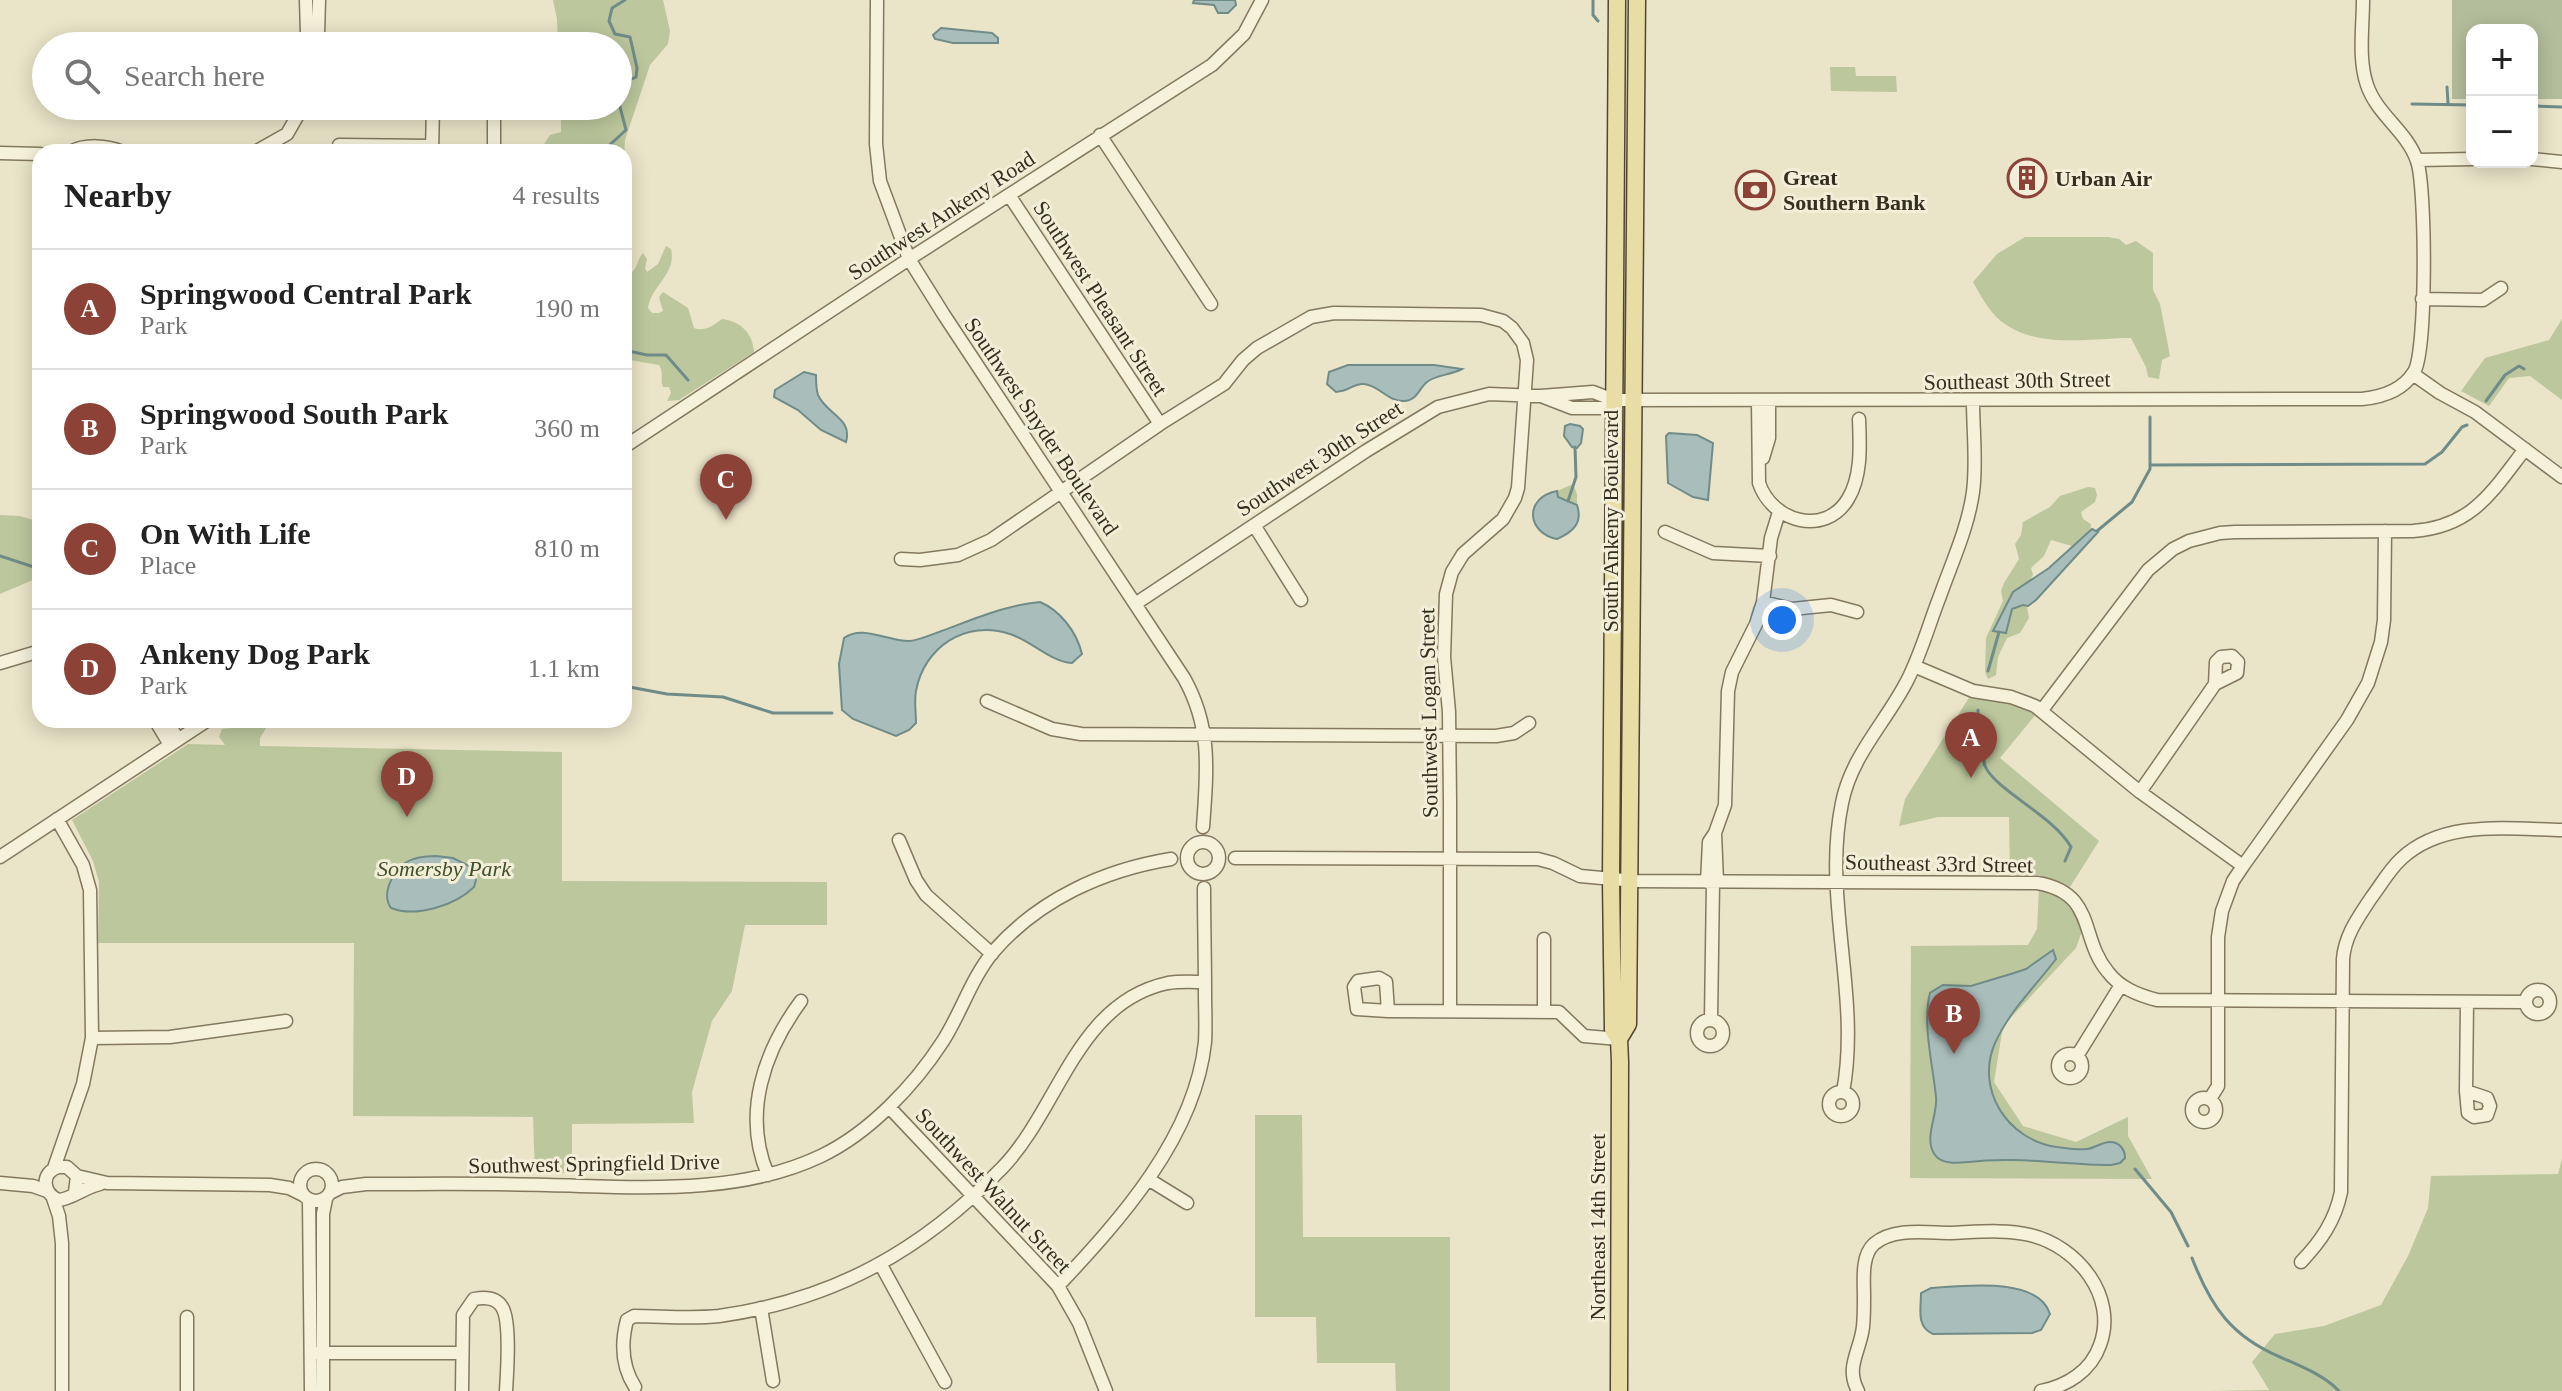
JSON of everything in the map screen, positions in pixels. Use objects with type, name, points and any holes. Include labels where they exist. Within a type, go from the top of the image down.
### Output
[{"type":"main road","name":"South Ankeny Boulevard","points":[[1617,0],[1611,880],[1613,1030],[1619,1039],[1620,1062]]},
{"type":"main road","name":"South Ankeny Boulevard","points":[[1619,1039],[1628,1024],[1637,0]]},
{"type":"main road","name":"Northeast 14th Street","points":[[1619,1391],[1620,1062]]},
{"type":"street","points":[[306,0],[307,32]]},
{"type":"street","points":[[318,32],[319,0]]},
{"type":"street","name":"Southwest Snyder Boulevard","points":[[875,0],[877,165],[885,199],[909,259],[1191,690],[1205,734],[1203,827],[1206,850],[1188,858],[1199,872]]},
{"type":"street","name":"Southwest Ankeny Road","points":[[632,442],[1212,65],[1244,34],[1262,0]]},
{"type":"street","points":[[2363,0],[2363,70],[2367,86],[2380,110],[2406,139],[2417,160],[2423,187],[2422,347],[2413,374],[2475,412],[2562,477]]},
{"type":"street","points":[[284,141],[295,120]]},
{"type":"street","points":[[432,144],[433,120]]},
{"type":"street","points":[[494,120],[494,144]]},
{"type":"street","points":[[1100,135],[1211,304]]},
{"type":"street","points":[[0,153],[32,154]]},
{"type":"street","points":[[2417,160],[2466,159]]},
{"type":"street","points":[[2538,160],[2562,162]]},
{"type":"street","name":"Southwest Pleasant Street","points":[[1009,195],[1160,424]]},
{"type":"street","points":[[2422,299],[2483,300],[2501,288]]},
{"type":"street","name":"Southwest Logan Street","points":[[1160,424],[1224,384],[1257,348],[1305,319],[1323,314],[1474,315],[1503,321],[1519,336],[1527,360],[1518,488],[1503,519],[1463,554],[1452,572],[1446,594],[1444,657],[1449,736],[1450,1010]]},
{"type":"street","name":"Southeast 30th Street","points":[[1614,400],[2362,399],[2396,390],[2413,374]]},
{"type":"street","name":"Southwest 30th Street","points":[[1135,604],[1430,411],[1472,397],[1524,394],[1541,396],[1572,408],[1604,408],[1614,400]]},
{"type":"street","points":[[1764,401],[1769,438],[1759,468],[1759,483],[1763,495],[1779,512],[1795,519],[1829,517],[1842,507],[1856,479],[1860,449],[1859,419]]},
{"type":"street","points":[[1843,1092],[1848,1066],[1848,1019],[1838,882],[1838,826],[1847,785],[1914,666],[1969,513],[1974,465],[1973,401]]},
{"type":"street","points":[[901,559],[932,559],[974,549],[1160,424]]},
{"type":"street","points":[[2042,710],[2148,570],[2173,549],[2189,541],[2220,533],[2428,530],[2457,521],[2482,503],[2525,449]]},
{"type":"street","points":[[1711,1020],[1712,882],[1707,848],[1725,805],[1728,691],[1732,672],[1756,624],[1763,602],[1773,524],[1779,512]]},
{"type":"street","points":[[1254,525],[1301,600]]},
{"type":"street","points":[[2210,1099],[2218,1086],[2218,937],[2222,911],[2233,881],[2347,720],[2368,683],[2381,642],[2384,620],[2385,531]]},
{"type":"street","points":[[1665,532],[1713,553],[1770,556]]},
{"type":"street","points":[[1763,602],[1792,609],[1831,605],[1857,612]]},
{"type":"street","points":[[0,663],[32,653]]},
{"type":"street","points":[[1914,666],[1973,691],[2018,699],[2042,710],[2071,738],[2101,758],[2140,792],[2243,866]]},
{"type":"street","points":[[2140,792],[2215,684]]},
{"type":"street","points":[[987,701],[1052,729],[1067,732],[1449,736],[1508,734],[1529,723]]},
{"type":"street","points":[[162,728],[174,742]]},
{"type":"street","points":[[169,728],[174,742]]},
{"type":"street","points":[[0,857],[196,728]]},
{"type":"street","points":[[57,819],[83,865],[90,890],[92,1038],[86,1071],[66,1136],[45,1183],[59,1216],[62,1243],[62,1391]]},
{"type":"street","points":[[2301,1262],[2320,1242],[2332,1223],[2341,1192],[2343,959],[2348,936],[2391,870],[2409,852],[2430,839],[2460,831],[2562,830]]},
{"type":"street","points":[[899,840],[926,895],[992,954]]},
{"type":"street","points":[[1058,1286],[1111,1230],[1148,1179],[1180,1121],[1196,1082],[1205,1042],[1204,888],[1199,872],[1206,850],[1235,858],[1538,859],[1580,876],[1629,881]]},
{"type":"street","name":"Southwest Springfield Drive","points":[[328,1196],[342,1187],[366,1184],[710,1185],[768,1175],[823,1156],[889,1107],[943,1042],[992,954],[1036,914],[1086,883],[1130,867],[1206,850]]},
{"type":"street","points":[[1171,859],[1199,872]]},
{"type":"street","name":"Southeast 33rd Street","points":[[1629,881],[2049,885],[2067,895],[2082,911],[2096,954],[2106,971],[2121,985],[2157,1000],[2526,1002]]},
{"type":"street","points":[[1544,939],[1544,1011]]},
{"type":"street","points":[[635,1387],[625,1372],[624,1333],[627,1320],[634,1316],[715,1316],[761,1308],[816,1293],[881,1265],[974,1195],[1006,1164],[1035,1125],[1070,1063],[1111,1009],[1146,989],[1172,982],[1205,982]]},
{"type":"street","points":[[2077,1056],[2121,985]]},
{"type":"street","points":[[768,1175],[760,1157],[757,1101],[769,1056],[784,1024],[801,1001]]},
{"type":"street","points":[[2466,1091],[2467,1002]]},
{"type":"street","points":[[1388,1011],[1559,1012],[1584,1036],[1619,1039]]},
{"type":"street","points":[[92,1038],[170,1037],[286,1021]]},
{"type":"street","name":"Southwest Walnut Street","points":[[889,1107],[1058,1286],[1079,1323],[1106,1391]]},
{"type":"street","points":[[62,1243],[74,1172],[66,1136]]},
{"type":"street","points":[[259,1185],[301,1177],[308,1171],[320,1168],[331,1176],[323,1214],[317,1353],[311,1391]]},
{"type":"street","points":[[6,1183],[51,1171],[74,1172],[107,1183],[289,1188],[317,1202],[328,1196]]},
{"type":"street","name":"Southwest Springfield Drive","points":[[331,1176],[366,1184]]},
{"type":"street","points":[[301,1177],[306,1198],[317,1353],[323,1391]]},
{"type":"street","points":[[1148,1179],[1187,1203]]},
{"type":"street","points":[[6,1183],[62,1200],[107,1183]]},
{"type":"street","points":[[1858,1391],[1852,1377],[1852,1362],[1863,1327],[1864,1270],[1872,1246],[1883,1239],[1907,1233],[2012,1232],[2047,1240],[2063,1250],[2086,1270],[2102,1300],[2104,1330],[2094,1359],[2070,1381],[2041,1391]]},
{"type":"street","points":[[881,1265],[945,1382]]},
{"type":"street","points":[[462,1391],[463,1315],[474,1299],[482,1297],[496,1301],[504,1312],[506,1391]]},
{"type":"street","points":[[761,1308],[773,1381]]},
{"type":"street","points":[[187,1317],[187,1391]]},
{"type":"street","points":[[317,1353],[462,1353]]},
{"type":"green space","points":[[553,0],[663,0],[670,31],[668,44],[650,65],[632,119],[632,32],[557,32]]},
{"type":"green space","points":[[2452,0],[2562,0],[2562,99],[2538,99],[2538,24],[2466,24],[2466,99],[2452,99]]},
{"type":"green space","points":[[1830,67],[1855,67],[1856,76],[1896,76],[1897,92],[1831,91]]},
{"type":"green space","points":[[561,120],[632,120],[625,144],[544,144],[550,135],[561,132]]},
{"type":"green space","points":[[2025,237],[2108,237],[2119,239],[2126,245],[2136,241],[2153,253],[2153,290],[2160,304],[2170,356],[2162,360],[2159,379],[2148,377],[2131,338],[2068,340],[2036,337],[2021,333],[1997,317],[1973,282],[1997,254]]},
{"type":"green space","points":[[666,246],[671,249],[672,258],[667,273],[650,300],[648,308],[652,313],[663,311],[659,297],[663,292],[688,308],[694,328],[713,326],[722,319],[740,325],[751,339],[754,352],[679,400],[667,401],[671,393],[669,387],[663,387],[659,365],[632,360],[632,272],[643,253],[647,259],[647,272],[658,264]]},
{"type":"green space","points":[[2562,319],[2562,400],[2530,376],[2509,378],[2489,406],[2461,391],[2485,358],[2549,340]]},
{"type":"green space","points":[[1573,484],[1577,505],[1558,497],[1557,491]]},
{"type":"green space","points":[[2088,487],[2095,488],[2097,495],[2095,502],[2081,512],[2083,519],[2091,524],[2090,536],[2072,546],[2051,540],[2044,556],[2031,568],[2033,575],[2024,590],[2029,618],[2020,633],[2007,638],[1998,657],[1996,675],[1988,679],[1985,672],[1986,638],[2003,601],[2001,591],[2004,583],[2019,559],[2015,544],[2021,535],[2023,522],[2050,507],[2060,496]]},
{"type":"green space","points":[[0,515],[32,520],[32,580],[0,594]]},
{"type":"green space","points":[[1970,696],[2022,706],[2036,714],[2000,758],[2099,841],[2070,887],[2039,875],[2010,875],[2009,817],[1938,817],[1899,826],[1905,799]]},
{"type":"green space","name":"Somersby Park","points":[[266,728],[260,738],[260,746],[562,752],[562,881],[827,882],[827,925],[745,925],[732,991],[712,1021],[692,1092],[694,1123],[572,1124],[572,1173],[535,1173],[533,1117],[353,1116],[354,943],[98,943],[99,882],[93,861],[72,820],[188,744],[225,745],[219,737],[222,729]]},
{"type":"green space","points":[[2039,888],[2066,903],[2083,928],[2076,948],[2003,1026],[1994,1082],[2023,1126],[2076,1142],[2128,1117],[2128,1136],[2152,1179],[1910,1178],[1911,946],[2028,945],[2037,929]]},
{"type":"green space","points":[[1255,1115],[1302,1115],[1303,1237],[1450,1237],[1450,1391],[1396,1391],[1395,1363],[1317,1363],[1316,1317],[1255,1317]]},
{"type":"green space","points":[[2562,1159],[2562,1391],[2209,1391],[2269,1390],[2252,1362],[2275,1334],[2324,1326],[2381,1305],[2408,1256],[2428,1208],[2431,1176],[2558,1174]]},
{"type":"shaded area","points":[[1194,0],[1235,0],[1236,5],[1228,13],[1218,13],[1214,5],[1193,3]]},
{"type":"shaded area","points":[[941,28],[992,33],[998,38],[998,43],[953,43],[935,39],[933,35]]},
{"type":"shaded area","points":[[1348,365],[1434,365],[1462,369],[1430,380],[1415,397],[1398,401],[1364,384],[1336,392],[1327,384],[1329,372]]},
{"type":"shaded area","points":[[804,372],[816,375],[818,395],[846,427],[846,442],[821,430],[798,410],[774,397],[775,390]]},
{"type":"shaded area","points":[[1570,424],[1583,429],[1577,448],[1572,447],[1564,436],[1565,426]]},
{"type":"shaded area","points":[[1669,433],[1697,435],[1713,443],[1708,500],[1693,497],[1668,483],[1666,436]]},
{"type":"shaded area","points":[[1557,491],[1558,497],[1577,505],[1579,517],[1572,530],[1557,539],[1540,530],[1533,515],[1538,501]]},
{"type":"shaded area","points":[[2092,529],[2098,532],[2036,600],[2028,606],[2012,609],[2006,633],[1993,631],[2013,592],[2049,568]]},
{"type":"shaded area","points":[[1040,602],[1060,616],[1076,637],[1082,654],[1072,663],[1056,659],[1010,634],[978,630],[950,640],[928,661],[916,691],[916,723],[909,730],[896,736],[853,719],[842,710],[839,664],[844,638],[851,634],[913,640],[1001,610]]},
{"type":"shaded area","points":[[416,858],[453,858],[471,867],[476,880],[474,887],[457,899],[435,908],[401,911],[391,908],[388,890],[400,867]]},
{"type":"shaded area","points":[[2053,950],[2056,959],[2015,1009],[1995,1043],[1989,1078],[1993,1094],[2010,1123],[2039,1142],[2080,1149],[2114,1142],[2121,1147],[2125,1158],[2111,1165],[2022,1160],[1956,1163],[1938,1158],[1930,1142],[1936,1097],[1928,1031],[1930,993],[1943,985],[1971,986],[2026,969]]},
{"type":"shaded area","points":[[1980,1285],[2016,1289],[2043,1302],[2050,1314],[2041,1330],[2032,1333],[1933,1334],[1924,1327],[1920,1311],[1921,1293],[1931,1288]]},
{"type":"waterway","points":[[614,32],[609,21],[612,8],[625,0]]},
{"type":"waterway","points":[[1593,0],[1593,15],[1598,21]]},
{"type":"waterway","points":[[632,46],[637,68],[636,77],[632,79]]},
{"type":"waterway","points":[[2447,87],[2448,103]]},
{"type":"waterway","points":[[2412,104],[2466,105]]},
{"type":"waterway","points":[[2538,106],[2562,107]]},
{"type":"waterway","points":[[611,144],[626,130],[623,120]]},
{"type":"waterway","points":[[632,352],[666,355],[688,380]]},
{"type":"waterway","points":[[2486,401],[2505,375],[2519,366],[2524,369]]},
{"type":"waterway","points":[[2097,531],[2132,502],[2150,469],[2150,417]]},
{"type":"waterway","points":[[2151,465],[2425,464],[2442,452],[2467,425]]},
{"type":"waterway","points":[[1568,501],[1576,477],[1575,447]]},
{"type":"waterway","points":[[0,556],[32,566]]},
{"type":"waterway","points":[[1988,671],[1999,632]]},
{"type":"waterway","points":[[632,687],[667,694],[723,697],[773,713],[832,713]]},
{"type":"waterway","points":[[1978,710],[1985,766],[2001,785],[2063,835],[2071,847],[2065,861]]},
{"type":"waterway","points":[[2135,1169],[2171,1212],[2188,1246]]},
{"type":"waterway","points":[[2192,1258],[2215,1305],[2248,1340],[2319,1376],[2339,1391]]},
{"type":"place","name":"Urban Air","points":[[2027,178]]},
{"type":"place","name":"Great Southern Bank","points":[[1755,190]]},
{"type":"place","name":"On With Life","points":[[726,520]]},
{"type":"place","name":"Springwood Central Park","points":[[1971,778]]},
{"type":"place","name":"Ankeny Dog Park","points":[[407,817]]},
{"type":"place","name":"Springwood South Park","points":[[1954,1054]]}]
